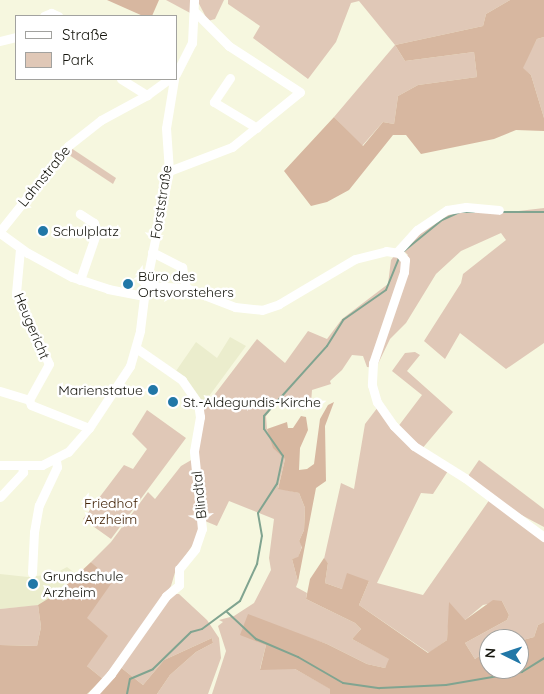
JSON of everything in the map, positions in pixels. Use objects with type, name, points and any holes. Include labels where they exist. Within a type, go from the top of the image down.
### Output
[{"type":"street","points":[[178,70],[191,45],[196,13],[194,0]]},
{"type":"street","points":[[169,171],[226,150],[257,128],[300,92],[229,46],[196,13]]},
{"type":"street","points":[[0,41],[15,37]]},
{"type":"street","points":[[230,78],[214,102],[257,128]]},
{"type":"street","points":[[123,80],[147,95]]},
{"type":"street","name":"Lahnstraße","points":[[0,232],[68,146],[109,115],[147,95],[168,80]]},
{"type":"street","name":"Forststraße","points":[[56,461],[89,428],[124,378],[136,348],[145,286],[169,171],[166,128],[174,80]]},
{"type":"street","points":[[397,252],[417,230],[447,210],[466,206],[499,210]]},
{"type":"street","points":[[80,214],[94,223],[97,230],[80,280]]},
{"type":"street","points":[[0,232],[20,248],[80,280],[144,296]]},
{"type":"street","name":"Heugericht","points":[[20,248],[16,292],[49,364],[29,400]]},
{"type":"street","points":[[145,286],[186,288],[242,309],[265,309],[355,259],[382,251],[397,252],[404,258],[405,268],[373,363],[372,385],[377,402],[394,426],[414,446],[465,478],[544,537]]},
{"type":"street","points":[[152,252],[182,267],[186,288]]},
{"type":"street","name":"Blindtal","points":[[93,694],[111,674],[166,596],[180,585],[179,569],[195,550],[202,530],[194,451],[200,410],[182,380],[136,348]]},
{"type":"street","points":[[0,391],[29,400],[31,405],[89,428]]},
{"type":"street","points":[[0,465],[22,466],[56,461],[57,467],[39,505],[34,532],[32,573]]},
{"type":"street","points":[[0,497],[23,472],[22,466]]},
{"type":"shaded area","points":[[107,0],[159,0],[152,15],[141,15]]},
{"type":"shaded area","points":[[510,0],[544,0],[544,37],[537,39],[523,68],[531,75],[544,118],[544,131],[516,130],[494,139],[421,154],[406,135],[393,135],[349,190],[327,202],[311,206],[284,171],[334,117],[363,146],[383,122],[394,124],[398,96],[418,85],[477,77],[474,52],[405,61],[395,45],[483,26],[486,14]]},
{"type":"shaded area","points":[[230,337],[246,346],[201,407],[176,371],[196,342],[217,358]]},
{"type":"shaded area","points":[[334,402],[325,426],[326,481],[316,488],[298,582],[292,559],[298,557],[302,547],[299,541],[304,530],[305,508],[299,493],[278,489],[285,459],[273,448],[267,429],[287,422],[288,428],[293,428],[301,416],[306,417],[308,430],[300,448],[299,470],[307,469],[314,464],[320,419],[328,405]]},
{"type":"shaded area","points":[[324,558],[328,563],[325,583],[342,589],[347,573],[369,581],[359,605],[428,653],[447,640],[449,602],[465,620],[493,600],[502,601],[509,615],[507,620],[491,629],[479,629],[479,635],[465,643],[475,659],[479,656],[479,679],[529,679],[529,638],[534,637],[538,625],[544,622],[544,694],[330,694],[330,689],[295,669],[260,670],[266,645],[240,635],[248,614],[327,644],[367,664],[385,668],[389,659],[352,639],[361,629],[355,623],[306,599],[310,579]]},
{"type":"shaded area","points":[[91,562],[113,581],[87,618],[108,636],[87,666],[103,679],[87,694],[0,694],[0,645],[37,646],[41,627],[38,605],[59,592]]},
{"type":"shaded area","name":"Grundschule Arzheim","points":[[67,567],[76,574],[43,605],[0,609],[0,574],[28,577],[54,574]]},
{"type":"shaded area","points":[[212,638],[213,643],[196,652],[170,675],[157,694],[96,694],[119,666],[143,685],[164,660]]},
{"type":"green space","points":[[166,0],[191,0],[192,14]]},
{"type":"green space","points":[[197,0],[224,0],[215,19],[208,21]]},
{"type":"green space","points":[[228,0],[510,0],[486,14],[483,26],[395,45],[359,1],[351,3],[336,42],[308,79],[253,38],[260,26],[228,4]]},
{"type":"green space","points":[[544,37],[544,118],[531,75],[522,68],[537,39]]},
{"type":"green space","points":[[395,45],[405,61],[474,52],[477,77],[418,85],[398,96],[394,124],[383,122],[362,146],[334,117]]},
{"type":"green space","points":[[68,146],[116,178],[113,184],[63,151]]},
{"type":"green space","points":[[544,208],[544,343],[506,369],[460,333],[445,359],[424,341],[461,283],[463,274],[506,240],[501,233],[461,251],[436,274],[406,323],[390,339],[376,368],[367,367],[363,356],[352,355],[342,370],[330,381],[331,384],[312,390],[311,403],[303,400],[289,407],[286,398],[280,398],[266,416],[267,429],[285,459],[278,488],[299,493],[305,508],[304,530],[299,541],[302,546],[298,558],[292,559],[298,582],[296,587],[307,593],[306,599],[355,623],[361,629],[352,639],[390,659],[385,668],[367,664],[327,644],[286,630],[266,645],[260,669],[295,669],[331,689],[330,694],[212,694],[226,651],[218,626],[223,622],[219,620],[234,616],[254,603],[271,570],[269,558],[274,519],[229,501],[217,526],[205,521],[196,452],[202,411],[257,339],[285,363],[308,331],[327,339],[342,319],[388,284],[391,260],[395,255],[402,261],[408,255],[403,250],[425,225],[429,227],[455,210],[510,212]]},
{"type":"green space","points":[[415,352],[420,355],[407,371],[453,412],[421,450],[397,428],[422,395],[392,371],[405,353]]},
{"type":"green space","points":[[378,407],[412,448],[448,471],[433,494],[421,493],[377,583],[423,595],[490,499],[544,539],[544,622],[538,625],[534,637],[529,638],[529,629],[491,629],[507,620],[509,615],[502,601],[483,605],[465,620],[448,627],[447,640],[429,653],[359,605],[369,581],[342,589],[325,583],[328,563],[324,559],[341,483],[354,489],[365,424]]},
{"type":"green space","name":"Friedhof Arzheim","points":[[147,410],[186,438],[111,539],[83,519],[124,465],[133,469],[147,449],[132,434]]},
{"type":"green space","points":[[193,459],[199,536],[176,569],[171,586],[103,679],[87,666],[86,618],[112,581],[91,562],[111,542],[148,492],[155,499],[181,466]]},
{"type":"green space","points":[[479,460],[544,509],[544,527],[512,510],[468,476]]},
{"type":"green space","points":[[174,594],[179,594],[207,620],[219,638],[221,658],[208,694],[157,694],[170,675],[196,652],[213,643],[212,638],[164,660],[143,685],[119,666],[150,620]]},
{"type":"green space","points":[[38,605],[41,627],[37,646],[0,645],[0,609]]},
{"type":"green space","points":[[479,635],[479,656],[475,659],[465,643]]},
{"type":"waterway","points":[[404,251],[442,220],[460,212],[474,212]]},
{"type":"waterway","points":[[501,212],[544,212]]},
{"type":"waterway","points":[[127,694],[130,679],[153,669],[191,632],[202,629],[240,601],[257,564],[262,536],[258,513],[277,484],[283,456],[264,429],[264,416],[327,346],[343,320],[386,290],[399,258]]},
{"type":"waterway","points":[[227,612],[256,639],[298,657],[343,683],[380,688],[446,685],[522,672],[544,658]]},
{"type":"place","name":"Schulplatz","points":[[43,231]]},
{"type":"place","name":"Büro des Ortsvorstehers","points":[[128,284]]},
{"type":"place","name":"Marienstatue","points":[[153,390]]},
{"type":"place","name":"St.-Aldegundis-Kirche","points":[[173,402]]},
{"type":"place","name":"Grundschule Arzheim","points":[[33,584]]}]
